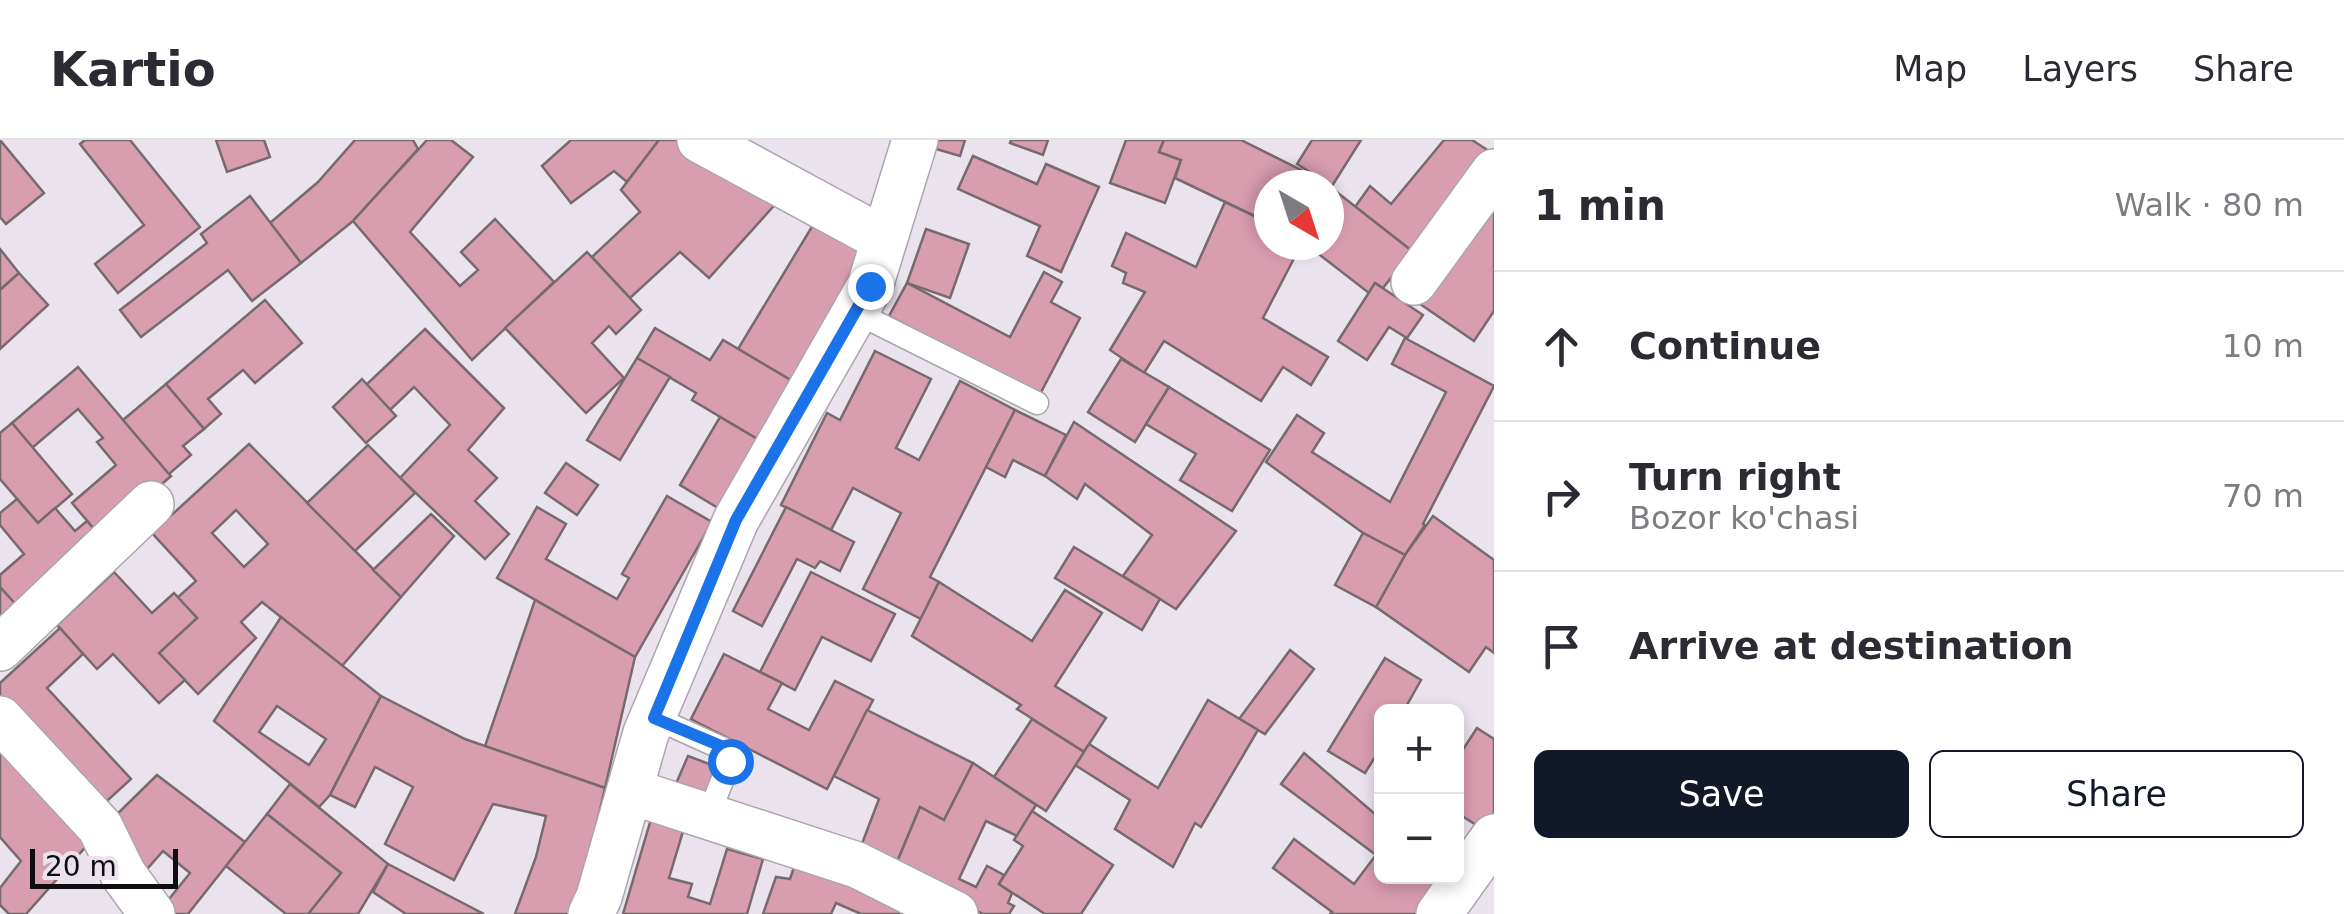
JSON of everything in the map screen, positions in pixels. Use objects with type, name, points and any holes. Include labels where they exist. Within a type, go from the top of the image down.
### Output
[{"type":"street","points":[[700,140],[883,238]]},
{"type":"street","points":[[591,914],[654,718],[736,520],[870,286],[915,140]]},
{"type":"street","points":[[1414,282],[1494,172]]},
{"type":"street","points":[[0,648],[151,504]]},
{"type":"street","points":[[0,719],[100,827],[123,874],[152,914]]},
{"type":"street","points":[[630,791],[858,865],[956,914]]},
{"type":"street","points":[[1439,914],[1494,837]]},
{"type":"lane","points":[[855,312],[1037,402]]},
{"type":"lane","points":[[654,718],[728,752],[730,761],[708,816]]},
{"type":"building","points":[[0,140],[44,193],[6,224],[0,217]]},
{"type":"building","points":[[85,140],[130,140],[200,227],[118,293],[95,264],[144,225],[80,144]]},
{"type":"building","points":[[216,140],[264,140],[270,157],[227,172]]},
{"type":"building","points":[[355,140],[413,140],[418,149],[353,221],[301,263],[270,223],[318,182]]},
{"type":"building","points":[[427,140],[451,140],[473,157],[410,232],[460,286],[478,270],[461,252],[495,219],[554,282],[472,360],[353,221]]},
{"type":"building","points":[[571,140],[659,140],[627,182],[614,171],[571,203],[542,166]]},
{"type":"building","points":[[659,140],[676,140],[710,165],[780,199],[709,278],[680,252],[630,298],[592,257],[640,212],[621,190]]},
{"type":"building","points":[[931,140],[965,140],[960,156],[929,147]]},
{"type":"building","points":[[1048,140],[1043,155],[1010,143]]},
{"type":"building","points":[[1126,140],[1164,140],[1159,152],[1181,160],[1165,203],[1110,183]]},
{"type":"building","points":[[1164,140],[1241,140],[1301,170],[1254,170],[1254,216],[1175,178],[1181,160],[1159,152]]},
{"type":"building","points":[[1312,140],[1361,140],[1342,170],[1307,170],[1297,164]]},
{"type":"building","points":[[1444,140],[1472,140],[1492,153],[1412,251],[1355,207],[1370,186],[1391,204]]},
{"type":"building","points":[[973,156],[1037,184],[1046,164],[1099,187],[1061,272],[1027,256],[1040,226],[958,189]]},
{"type":"building","points":[[1494,195],[1494,311],[1474,341],[1420,304]]},
{"type":"building","points":[[250,196],[301,263],[252,301],[228,270],[141,337],[120,310],[207,243],[201,234]]},
{"type":"building","points":[[1344,198],[1412,251],[1383,288],[1375,283],[1369,293],[1326,260],[1344,260]]},
{"type":"building","points":[[1225,202],[1254,216],[1254,260],[1293,260],[1263,318],[1328,357],[1311,385],[1283,367],[1261,401],[1164,341],[1144,373],[1110,350],[1145,292],[1123,283],[1126,273],[1112,266],[1126,233],[1196,267]]},
{"type":"building","points":[[813,225],[864,254],[799,385],[738,349]]},
{"type":"building","points":[[926,229],[969,244],[950,298],[907,283]]},
{"type":"building","points":[[0,249],[19,273],[0,290]]},
{"type":"building","points":[[587,252],[641,310],[616,334],[609,326],[592,343],[624,378],[586,413],[505,328]]},
{"type":"building","points":[[1044,272],[1062,282],[1051,302],[1080,318],[1039,396],[889,316],[907,283],[1010,337]]},
{"type":"building","points":[[19,273],[48,305],[0,349],[0,290]]},
{"type":"building","points":[[1375,283],[1423,315],[1407,338],[1389,327],[1367,360],[1338,341]]},
{"type":"building","points":[[265,300],[302,343],[255,383],[243,370],[208,399],[221,414],[204,429],[166,384]]},
{"type":"building","points":[[655,328],[710,360],[723,340],[799,385],[764,443],[692,400],[696,393],[637,358]]},
{"type":"building","points":[[425,329],[504,408],[468,450],[497,478],[475,501],[509,534],[485,559],[400,478],[450,425],[414,387],[390,410],[366,385]]},
{"type":"building","points":[[1405,338],[1494,386],[1425,525],[1405,555],[1363,533],[1266,462],[1297,415],[1324,433],[1312,452],[1390,502],[1446,392],[1392,364]]},
{"type":"building","points":[[875,351],[931,379],[896,448],[919,460],[960,381],[1015,410],[930,577],[939,582],[921,619],[863,589],[901,513],[853,488],[831,530],[781,505],[827,413],[840,420]]},
{"type":"building","points":[[637,358],[670,377],[620,460],[587,440]]},
{"type":"building","points":[[1121,359],[1169,387],[1135,442],[1088,412]]},
{"type":"building","points":[[78,367],[171,476],[101,537],[72,503],[116,465],[97,442],[103,438],[78,409],[32,448],[12,423]]},
{"type":"building","points":[[362,379],[396,416],[366,443],[333,407]]},
{"type":"building","points":[[166,384],[204,429],[183,446],[191,455],[169,474],[123,420]]},
{"type":"building","points":[[1169,387],[1270,450],[1232,511],[1180,480],[1196,454],[1146,424]]},
{"type":"building","points":[[1015,410],[1066,435],[1045,476],[1013,460],[1005,477],[986,467]]},
{"type":"building","points":[[720,417],[764,443],[723,511],[680,485]]},
{"type":"building","points":[[1074,422],[1236,531],[1176,609],[1123,576],[1152,535],[1085,484],[1077,499],[1045,476]]},
{"type":"building","points":[[12,423],[72,494],[38,523],[0,479],[0,433]]},
{"type":"building","points":[[249,444],[401,597],[342,666],[262,602],[241,622],[256,638],[198,694],[159,653],[197,618],[177,598],[196,581],[152,533]],"holes":[[[236,510],[268,544],[244,567],[212,533]]]},
{"type":"building","points":[[368,445],[415,493],[355,551],[307,503]]},
{"type":"building","points":[[566,463],[598,485],[577,515],[545,493]]},
{"type":"building","points":[[667,496],[712,522],[635,657],[497,578],[537,507],[566,524],[546,559],[617,599],[629,578],[622,574]]},
{"type":"building","points":[[17,499],[38,523],[55,508],[75,531],[87,521],[101,537],[18,607],[0,587],[0,575],[24,554],[0,525],[0,513]]},
{"type":"building","points":[[786,507],[854,542],[840,571],[820,561],[815,568],[797,559],[762,626],[733,611]]},
{"type":"building","points":[[431,514],[454,536],[401,597],[373,570]]},
{"type":"building","points":[[1433,516],[1494,560],[1494,653],[1486,647],[1469,672],[1376,607],[1405,555]]},
{"type":"building","points":[[1363,533],[1405,555],[1376,607],[1335,585]]},
{"type":"building","points":[[1074,547],[1160,599],[1142,630],[1055,578]]},
{"type":"building","points":[[114,572],[152,613],[174,593],[197,618],[159,653],[185,680],[159,703],[113,654],[97,669],[57,625]]},
{"type":"building","points":[[811,572],[895,614],[871,661],[822,637],[795,690],[760,672]]},
{"type":"building","points":[[939,582],[1032,641],[1065,590],[1102,613],[1055,686],[1106,718],[1084,752],[1017,709],[1021,705],[912,636]]},
{"type":"building","points":[[0,587],[18,607],[0,622]]},
{"type":"building","points":[[535,600],[635,657],[605,788],[485,746]]},
{"type":"building","points":[[281,617],[381,696],[330,795],[319,807],[214,721]],"holes":[[[277,706],[326,739],[309,765],[259,732]]]},
{"type":"building","points":[[60,628],[83,654],[47,688],[131,779],[96,811],[0,705],[0,683]]},
{"type":"building","points":[[1290,650],[1314,669],[1265,734],[1239,719]]},
{"type":"building","points":[[724,654],[782,683],[768,709],[809,730],[835,681],[873,700],[827,789],[691,719]]},
{"type":"building","points":[[1385,658],[1421,680],[1408,704],[1374,704],[1374,759],[1365,773],[1328,751]]},
{"type":"building","points":[[381,696],[465,739],[605,788],[585,875],[571,914],[515,914],[546,816],[493,804],[454,880],[385,844],[413,787],[375,767],[355,807],[330,795]]},
{"type":"building","points":[[1208,700],[1258,730],[1201,827],[1195,823],[1173,867],[1115,829],[1130,800],[1075,765],[1089,744],[1158,788]]},
{"type":"building","points":[[867,710],[973,763],[944,820],[920,807],[895,867],[855,862],[879,799],[834,776]]},
{"type":"building","points":[[1032,719],[1084,752],[1046,811],[994,777]]},
{"type":"building","points":[[1477,728],[1494,739],[1494,821],[1487,832],[1464,817],[1464,748]]},
{"type":"building","points":[[0,739],[90,842],[26,914],[9,914],[0,905],[0,888],[21,861],[0,837]]},
{"type":"building","points":[[1304,753],[1374,813],[1374,854],[1281,784]]},
{"type":"building","points":[[688,756],[725,770],[713,801],[675,786]]},
{"type":"building","points":[[973,763],[1036,805],[1017,836],[986,821],[959,879],[976,887],[987,866],[1004,875],[999,884],[1012,893],[1008,903],[1014,906],[1009,914],[983,914],[895,867],[920,807],[944,820]]},
{"type":"building","points":[[157,775],[245,842],[188,914],[167,914],[161,909],[190,873],[163,851],[134,884],[109,822]]},
{"type":"building","points":[[290,784],[388,864],[358,914],[308,914],[341,873],[267,814]]},
{"type":"building","points":[[1032,811],[1113,865],[1081,914],[1045,914],[999,884],[1023,846],[1014,840]]},
{"type":"building","points":[[267,814],[341,873],[308,914],[286,914],[226,866]]},
{"type":"building","points":[[651,819],[684,828],[669,878],[692,884],[688,897],[710,904],[727,849],[763,859],[747,914],[623,914]]},
{"type":"building","points":[[1294,839],[1354,884],[1374,858],[1374,884],[1436,884],[1416,914],[1330,914],[1273,868]]},
{"type":"building","points":[[388,864],[484,914],[406,914],[373,892]]},
{"type":"building","points":[[795,864],[904,900],[899,914],[861,914],[836,903],[831,914],[763,914],[776,877],[790,879]]},
{"type":"route","points":[[730,761],[721,746],[654,718],[736,520],[870,286]]}]
